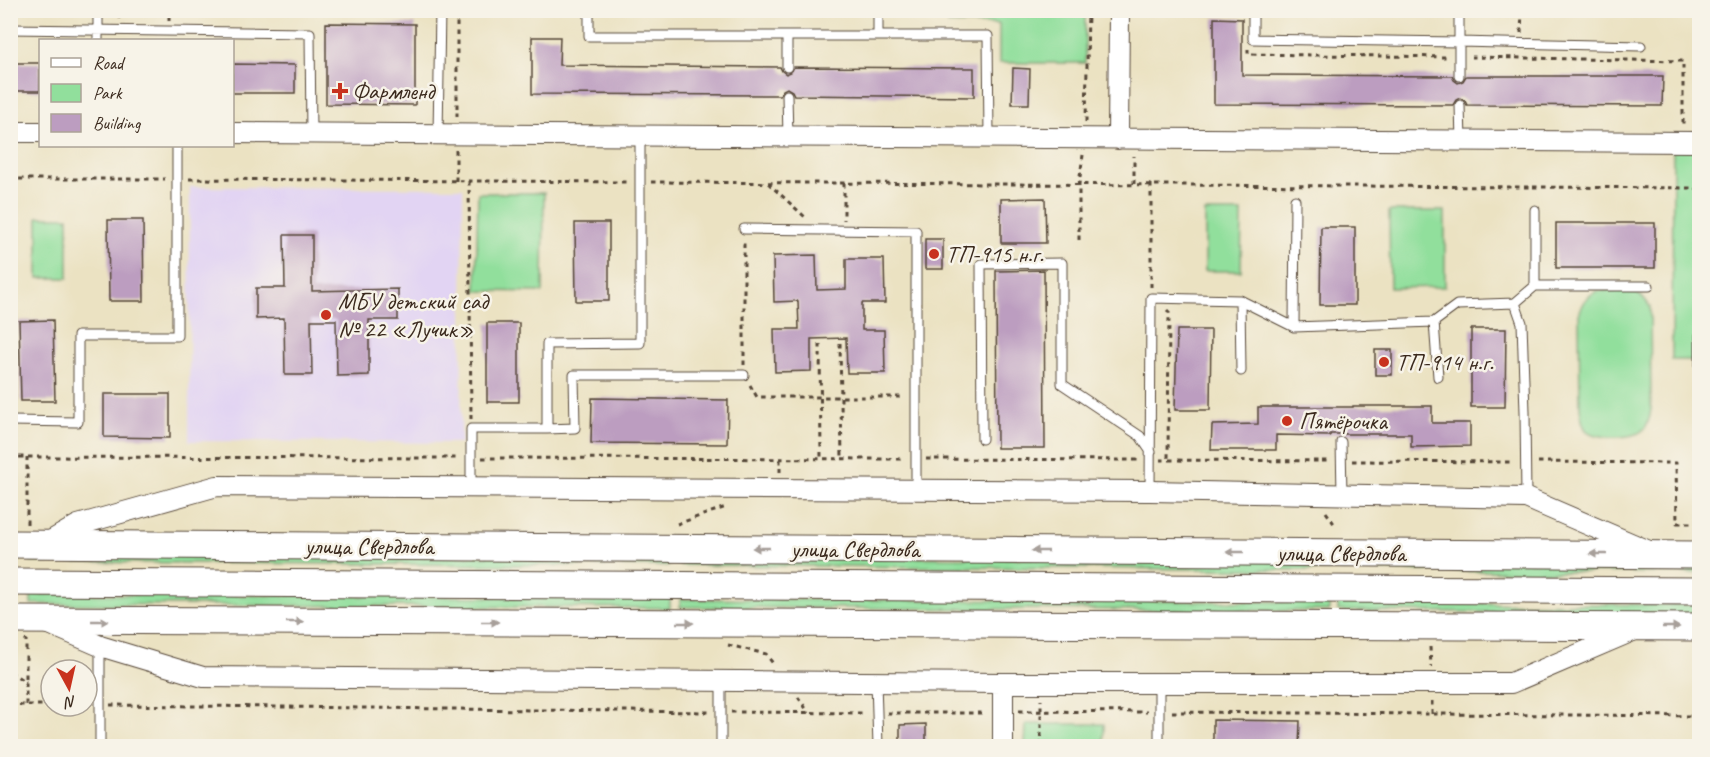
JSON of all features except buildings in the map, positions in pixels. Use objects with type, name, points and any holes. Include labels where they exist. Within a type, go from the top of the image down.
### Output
[{"type":"main road","name":"улица Свердлова","points":[[28,540],[1700,555]]},
{"type":"main road","name":"улица Свердлова","points":[[10,582],[1700,591]]},
{"type":"main road","points":[[26,626],[1700,627]]},
{"type":"street","points":[[1118,138],[1119,10]]},
{"type":"street","points":[[10,132],[39,132]]},
{"type":"street","points":[[234,133],[1700,142]]},
{"type":"street","points":[[28,540],[217,486],[1150,491],[1526,498],[1657,555]]},
{"type":"street","points":[[26,626],[203,677],[1003,683],[1511,683],[1642,628]]},
{"type":"street","points":[[1003,683],[1003,747]]},
{"type":"lane","points":[[98,10],[98,39]]},
{"type":"lane","points":[[440,10],[447,135]]},
{"type":"lane","points":[[590,10],[589,36],[988,36],[989,138]]},
{"type":"lane","points":[[878,10],[878,36]]},
{"type":"lane","points":[[1253,10],[1253,39],[1641,46]]},
{"type":"lane","points":[[1458,10],[1459,76]]},
{"type":"lane","points":[[10,29],[310,33],[311,134]]},
{"type":"lane","points":[[786,37],[787,67]]},
{"type":"lane","points":[[787,95],[788,137]]},
{"type":"lane","points":[[1460,105],[1461,141]]},
{"type":"lane","points":[[547,429],[547,344],[640,343],[640,136]]},
{"type":"lane","points":[[10,422],[78,422],[78,336],[177,336],[177,147]]},
{"type":"lane","points":[[1294,327],[1295,200]]},
{"type":"lane","points":[[1535,210],[1535,286]]},
{"type":"lane","points":[[744,229],[916,231],[918,397],[916,490]]},
{"type":"lane","points":[[982,439],[981,264],[1062,263],[1062,384],[1140,436],[1151,456]]},
{"type":"lane","points":[[1150,491],[1151,298],[1240,300],[1294,327],[1434,322],[1457,305],[1515,303],[1535,286],[1649,286]]},
{"type":"lane","points":[[1240,300],[1241,371]]},
{"type":"lane","points":[[1515,303],[1522,323],[1526,498]]},
{"type":"lane","points":[[1434,322],[1438,377]]},
{"type":"lane","points":[[1700,335],[1700,416]]},
{"type":"lane","points":[[471,488],[471,429],[574,429],[574,375],[744,375]]},
{"type":"lane","points":[[1341,442],[1342,495]]},
{"type":"lane","points":[[100,646],[100,747]]},
{"type":"lane","points":[[721,680],[721,747]]},
{"type":"lane","points":[[876,681],[878,747]]},
{"type":"lane","points":[[1159,683],[1159,747]]},
{"type":"path","points":[[456,181],[447,135],[457,10]]},
{"type":"path","points":[[10,179],[1700,188]]},
{"type":"path","points":[[468,181],[471,429]]},
{"type":"path","points":[[767,183],[820,230]]},
{"type":"path","points":[[844,183],[845,230]]},
{"type":"path","points":[[1151,184],[1151,298],[1169,312],[1168,460]]},
{"type":"path","points":[[744,229],[744,375],[757,397],[918,397]]},
{"type":"path","points":[[840,343],[842,459]]},
{"type":"path","points":[[820,344],[821,459]]},
{"type":"path","points":[[10,457],[916,459],[1151,456],[1168,460],[1676,463],[1677,523],[1700,523]]},
{"type":"path","points":[[27,457],[28,540]]},
{"type":"path","points":[[26,626],[26,705]]},
{"type":"path","points":[[720,644],[766,654],[809,713]]},
{"type":"path","points":[[10,672],[26,682]]},
{"type":"path","points":[[1041,694],[1041,747]]},
{"type":"path","points":[[10,705],[39,705]]},
{"type":"path","points":[[100,705],[809,713],[1041,711],[1700,716]]},
{"type":"shaded area","name":"МБУ детский сад № 22 «Лучик»","points":[[190,187],[463,188],[461,443],[189,441]]},
{"type":"green space","points":[[948,11],[1085,11],[1085,63],[999,63],[999,24],[948,24]]},
{"type":"green space","points":[[1673,149],[1699,149],[1699,360],[1672,360]]},
{"type":"green space","points":[[478,193],[544,193],[543,292],[476,291]]},
{"type":"green space","points":[[1389,211],[1445,211],[1445,287],[1390,288]]},
{"type":"green space","points":[[1205,212],[1242,212],[1241,271],[1205,271]]},
{"type":"green space","points":[[38,217],[68,217],[68,278],[38,278]]},
{"type":"green space","points":[[1597,291],[1634,292],[1640,295],[1650,307],[1651,412],[1644,429],[1637,434],[1622,437],[1597,435],[1586,430],[1583,425],[1580,407],[1579,314],[1585,301]]},
{"type":"green space","points":[[32,554],[669,557],[669,566],[31,562]]},
{"type":"green space","points":[[680,556],[1329,560],[1329,570],[680,565]]},
{"type":"green space","points":[[1341,561],[1699,563],[1700,573],[1341,570]]},
{"type":"green space","points":[[31,594],[670,598],[670,608],[31,604]]},
{"type":"green space","points":[[680,599],[1329,602],[1329,611],[680,607]]},
{"type":"green space","points":[[1338,602],[1700,605],[1699,614],[1338,611]]},
{"type":"green space","points":[[1026,724],[1104,724],[1104,746],[1025,746]]},
{"type":"place","name":"Фармленд","points":[[340,91]]},
{"type":"place","name":"ТП-915 н.г.","points":[[934,254]]},
{"type":"place","name":"МБУ детский сад № 22 «Лучик»","points":[[326,315]]},
{"type":"place","name":"ТП-914 н.г.","points":[[1384,362]]},
{"type":"place","name":"Пятёрочка","points":[[1287,421]]}]
